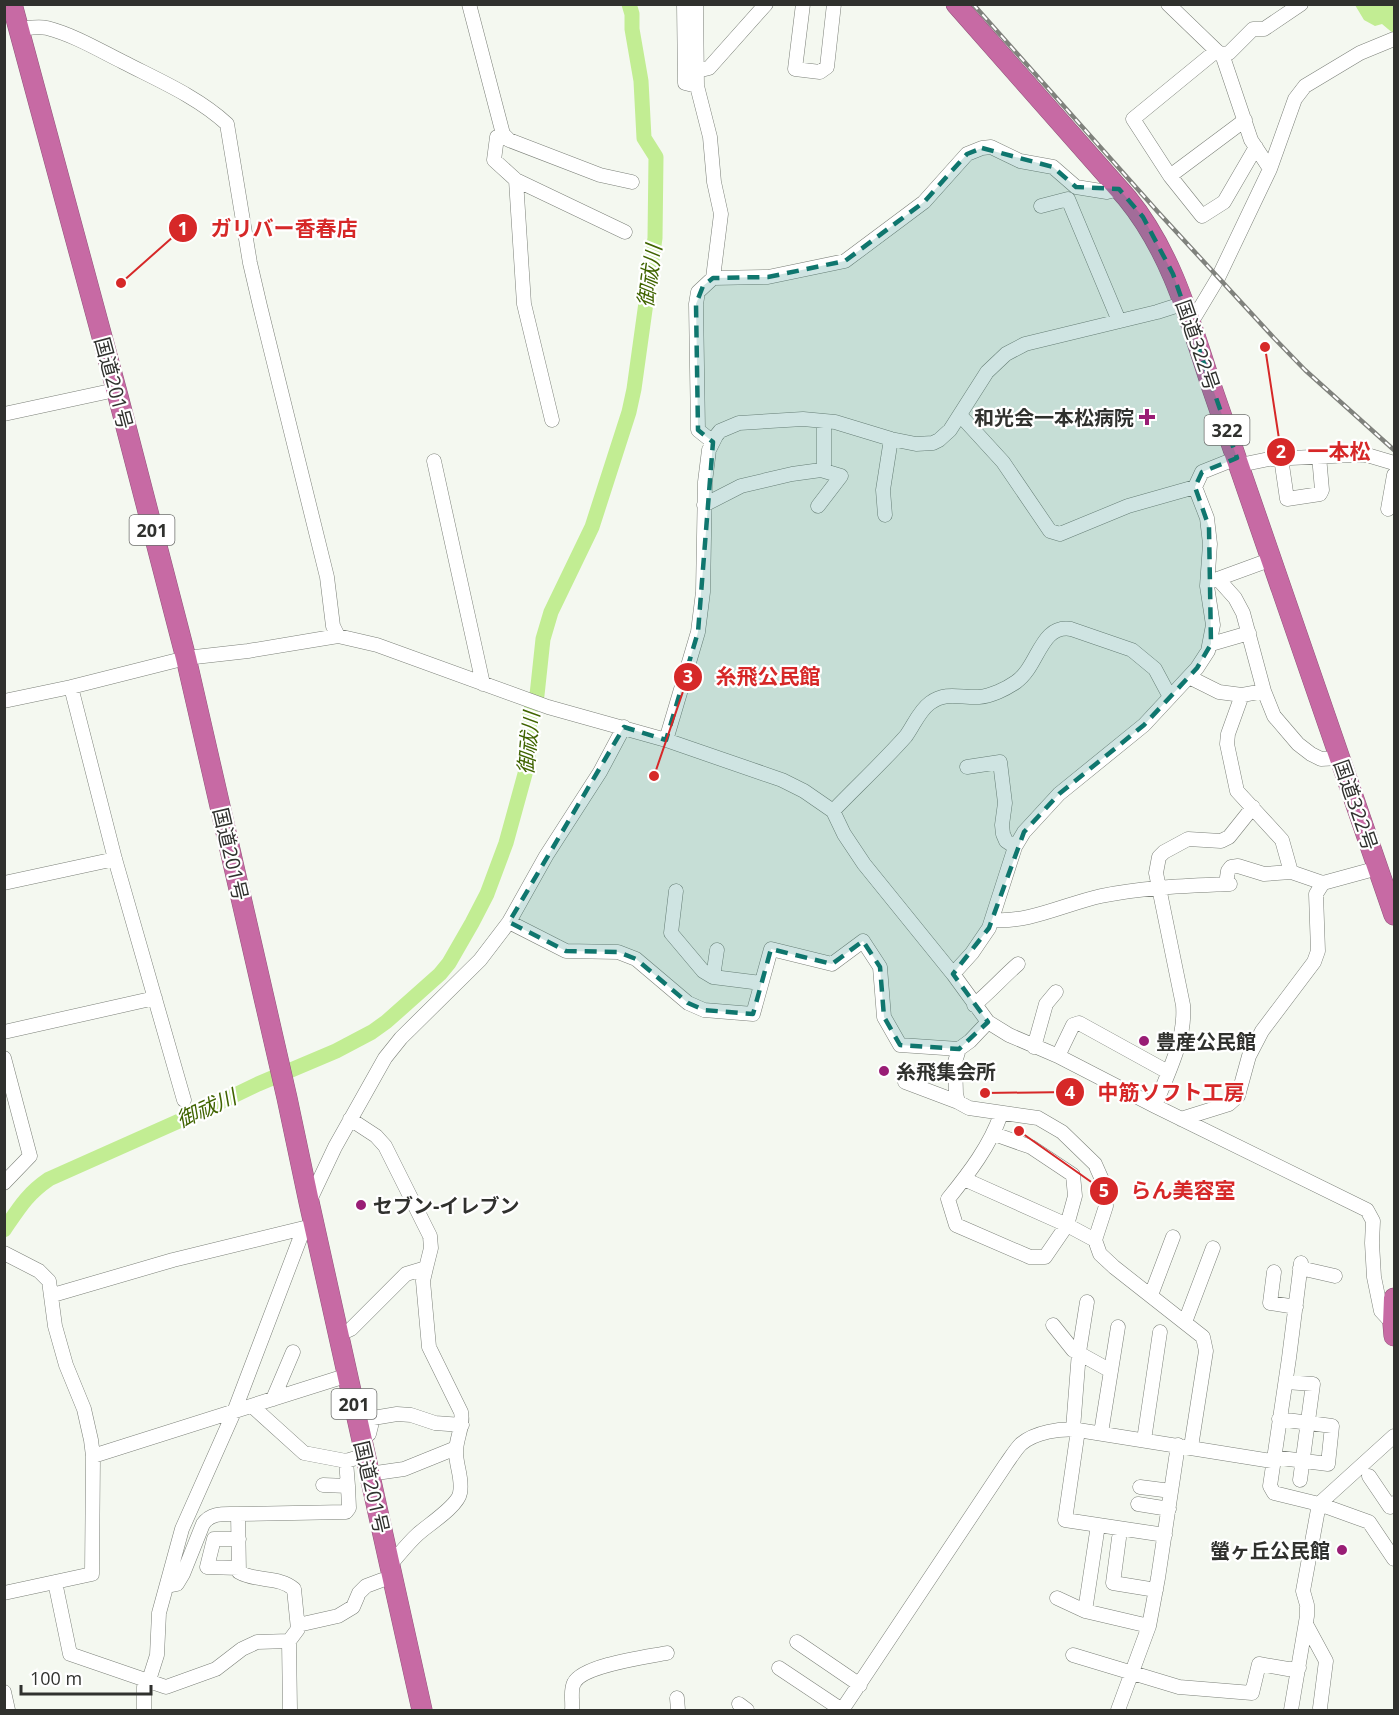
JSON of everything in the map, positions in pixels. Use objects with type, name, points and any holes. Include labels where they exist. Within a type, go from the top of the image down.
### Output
[{"type":"highway","name":"国道201号","points":[[12,4],[181,659],[309,1202],[369,1474],[412,1710]]},
{"type":"highway","name":"国道322号","points":[[956,4],[1143,217],[1159,245],[1185,303],[1339,758],[1388,880],[1395,915]]},
{"type":"highway","name":"国道201号","points":[[4,15],[181,659]]},
{"type":"highway","name":"国道201号","points":[[283,1099],[304,1228],[339,1378],[351,1459],[386,1573],[422,1710]]},
{"type":"highway","points":[[1394,1330],[1395,1298]]},
{"type":"street","points":[[469,4],[503,134],[509,140],[600,175],[632,183]]},
{"type":"street","points":[[684,4],[691,85],[710,137],[714,182],[721,214],[714,278]]},
{"type":"street","points":[[691,85],[697,71],[696,4]]},
{"type":"street","points":[[697,71],[709,68],[766,4]]},
{"type":"street","points":[[803,4],[795,69],[819,72],[827,67],[834,4]]},
{"type":"street","points":[[1168,4],[1219,53],[1251,140],[1270,169]]},
{"type":"street","points":[[1256,147],[1224,202],[1202,216],[1170,176],[1133,119],[1219,53],[1229,53],[1254,29],[1264,29],[1301,4]]},
{"type":"street","points":[[19,29],[46,28],[79,39],[216,113],[227,124],[255,285],[327,577],[333,626],[338,636]]},
{"type":"street","points":[[1191,323],[1218,278],[1270,169],[1295,99],[1305,86],[1360,53],[1395,39]]},
{"type":"street","points":[[1170,176],[1245,120]]},
{"type":"street","points":[[503,134],[497,137],[494,160],[516,180],[625,232]]},
{"type":"street","points":[[713,442],[698,430],[696,304],[698,292],[714,278],[768,277],[845,261],[924,201],[967,154],[982,148],[991,147],[1020,161],[1053,167],[1076,187],[1107,192],[1119,189]]},
{"type":"street","points":[[516,180],[524,304],[552,420]]},
{"type":"street","points":[[1041,206],[1068,199],[1119,321]]},
{"type":"street","points":[[666,740],[698,632],[708,460],[713,442],[720,431],[739,423],[803,419],[835,422],[916,444],[933,443],[945,436],[987,372],[1006,354],[1025,344],[1185,303]]},
{"type":"street","points":[[4,414],[106,392]]},
{"type":"street","points":[[960,415],[1003,462],[1046,525],[1055,533],[1063,534],[1099,517],[1194,487],[1202,472],[1238,462],[1367,455],[1395,463]]},
{"type":"street","points":[[821,470],[824,465],[824,421]]},
{"type":"street","points":[[885,515],[883,490],[891,439]]},
{"type":"street","points":[[1281,458],[1287,499],[1320,494],[1322,490],[1319,456]]},
{"type":"street","points":[[434,461],[483,684]]},
{"type":"street","points":[[704,505],[741,486],[792,474],[821,470],[841,476],[818,506]]},
{"type":"street","points":[[1388,509],[1395,475]]},
{"type":"street","points":[[953,974],[983,938],[993,920],[1015,847],[1024,831],[1059,794],[1143,725],[1197,668],[1210,644],[1213,625],[1209,527],[1205,509],[1194,487]]},
{"type":"street","points":[[1212,581],[1272,559]]},
{"type":"street","points":[[1212,581],[1235,598],[1244,613],[1264,691],[1274,716],[1298,744],[1311,754],[1321,759],[1339,758]]},
{"type":"street","points":[[833,811],[892,751],[931,702],[951,695],[981,697],[1010,687],[1029,670],[1051,632],[1062,627],[1132,650],[1155,669],[1170,697]]},
{"type":"street","points":[[1210,644],[1249,633]]},
{"type":"street","points":[[4,701],[71,687],[181,659],[338,636],[377,645],[548,707],[666,740],[782,780],[804,791],[833,811],[844,834],[864,864],[953,974],[988,1022],[1009,1035],[1058,1056],[1367,1210],[1373,1221],[1374,1276],[1381,1311],[1394,1330]]},
{"type":"street","points":[[1189,677],[1219,692],[1242,695],[1264,691]]},
{"type":"street","points":[[71,687],[115,859],[184,1100]]},
{"type":"street","points":[[1242,695],[1228,734],[1227,744],[1237,790],[1282,840],[1290,872]]},
{"type":"street","points":[[309,1202],[335,1147],[385,1058],[400,1038],[480,960],[509,922],[546,856],[600,772],[624,727]]},
{"type":"street","points":[[967,766],[1000,762],[1005,803],[1003,834],[1006,841],[1015,847]]},
{"type":"street","points":[[1155,1106],[1181,1036],[1184,1020],[1183,1005],[1156,873],[1159,857],[1188,839],[1221,841],[1229,837],[1253,807]]},
{"type":"street","points":[[4,883],[115,859]]},
{"type":"street","points":[[993,920],[1010,921],[1100,897],[1158,886],[1228,884],[1228,871],[1231,867],[1238,866],[1264,874],[1290,872],[1323,883],[1388,880]]},
{"type":"street","points":[[1181,1119],[1229,1104],[1238,1096],[1249,1056],[1262,1031],[1314,963],[1318,951],[1316,894],[1323,883]]},
{"type":"street","points":[[676,891],[671,933],[703,971],[713,977],[761,983]]},
{"type":"street","points":[[509,922],[566,951],[618,952],[636,959],[688,1004],[704,1010],[753,1014],[771,949],[832,964],[863,941],[880,967],[884,1017],[900,1045],[959,1049]]},
{"type":"street","points":[[713,977],[717,950]]},
{"type":"street","points":[[974,1005],[993,990],[998,982],[1018,964]]},
{"type":"street","points":[[1034,1047],[1046,1004],[1056,992]]},
{"type":"street","points":[[4,1032],[155,998]]},
{"type":"street","points":[[958,1102],[955,1062],[959,1049],[988,1022]]},
{"type":"street","points":[[1058,1056],[1073,1025],[1079,1023],[1168,1072]]},
{"type":"street","points":[[4,1058],[30,1156],[4,1182]]},
{"type":"street","points":[[905,1082],[969,1108],[1038,1118],[1062,1132],[1095,1164],[1103,1182],[1106,1206],[1095,1240],[1100,1254],[1203,1337],[1206,1351],[1185,1446],[1172,1491],[1149,1626],[1118,1710]]},
{"type":"street","points":[[994,1134],[1031,1147],[1073,1175],[1075,1196],[1067,1225],[1045,1257],[1030,1257],[956,1225],[948,1199],[994,1134],[1001,1114]]},
{"type":"street","points":[[298,1625],[338,1616],[353,1607],[359,1593],[386,1573],[416,1536],[453,1505],[460,1496],[461,1482],[456,1448],[462,1425],[461,1412],[429,1347],[423,1281],[431,1248],[430,1236],[385,1146],[376,1136],[350,1119]]},
{"type":"street","points":[[964,1179],[1095,1240]]},
{"type":"street","points":[[53,1295],[173,1260],[304,1228]]},
{"type":"street","points":[[144,1710],[144,1686],[157,1655],[159,1613],[182,1529],[234,1412],[304,1228]]},
{"type":"street","points":[[1151,1294],[1173,1236]]},
{"type":"street","points":[[1185,1322],[1213,1248]]},
{"type":"street","points":[[4,1253],[39,1271],[50,1281],[55,1326],[66,1365],[84,1409],[93,1456],[92,1574],[4,1593]]},
{"type":"street","points":[[1335,1276],[1301,1266],[1270,1486],[1274,1493],[1319,1504],[1369,1522],[1393,1554]]},
{"type":"street","points":[[338,1335],[351,1329],[406,1274],[426,1268]]},
{"type":"street","points":[[1274,1272],[1270,1303],[1296,1307]]},
{"type":"street","points":[[1087,1302],[1079,1352],[1076,1429],[1065,1520],[1165,1535]]},
{"type":"street","points":[[1053,1325],[1073,1350],[1110,1371]]},
{"type":"street","points":[[1101,1433],[1118,1327]]},
{"type":"street","points":[[1144,1440],[1160,1332]]},
{"type":"street","points":[[273,1399],[293,1352]]},
{"type":"street","points":[[93,1456],[339,1378]]},
{"type":"street","points":[[1286,1382],[1313,1384],[1300,1480]]},
{"type":"street","points":[[167,1586],[177,1584],[203,1524],[207,1518],[214,1515],[346,1512],[350,1508],[348,1486],[351,1459],[304,1453],[252,1406]]},
{"type":"street","points":[[361,1438],[369,1434],[373,1418],[397,1414],[411,1415],[435,1423],[462,1425]]},
{"type":"street","points":[[779,1668],[842,1710],[976,1506],[1021,1444],[1040,1434],[1076,1429],[1273,1459],[1328,1464],[1332,1426],[1279,1419]]},
{"type":"street","points":[[1291,1710],[1306,1624],[1307,1605],[1302,1591],[1319,1504],[1395,1436]]},
{"type":"street","points":[[369,1474],[404,1469],[456,1448]]},
{"type":"street","points":[[1369,1476],[1393,1508],[1369,1522]]},
{"type":"street","points":[[323,1485],[348,1486]]},
{"type":"street","points":[[1140,1487],[1172,1491]]},
{"type":"street","points":[[1138,1504],[1169,1509]]},
{"type":"street","points":[[238,1514],[239,1572],[246,1576],[288,1583],[294,1589],[298,1629],[289,1641],[290,1710]]},
{"type":"street","points":[[1085,1611],[1098,1525]]},
{"type":"street","points":[[1119,1538],[1113,1583],[1156,1590]]},
{"type":"street","points":[[239,1539],[214,1539],[207,1567],[239,1568]]},
{"type":"street","points":[[55,1582],[70,1654],[166,1687],[216,1669],[242,1649],[257,1642],[289,1641]]},
{"type":"street","points":[[1058,1598],[1085,1611],[1149,1626]]},
{"type":"street","points":[[1306,1624],[1326,1661],[1320,1708]]},
{"type":"street","points":[[797,1642],[860,1685]]},
{"type":"street","points":[[572,1710],[573,1685],[578,1677],[601,1666],[667,1653]]},
{"type":"street","points":[[1073,1655],[1179,1687],[1252,1693],[1259,1664],[1288,1669],[1299,1668]]},
{"type":"street","points":[[4,1692],[8,1710]]},
{"type":"highlighted area","points":[[982,148],[1053,167],[1076,187],[1119,189],[1143,217],[1173,274],[1237,458],[1202,472],[1195,487],[1209,527],[1211,644],[1197,668],[1144,725],[1059,794],[1024,832],[989,928],[953,974],[988,1022],[959,1049],[900,1045],[884,1017],[880,967],[863,941],[832,964],[771,949],[753,1014],[704,1010],[688,1003],[636,959],[618,952],[566,951],[509,922],[624,727],[666,740],[698,632],[713,442],[698,430],[696,304],[703,286],[713,278],[768,277],[845,261],[924,202],[967,154]]},
{"type":"shaded area","points":[[1355,5],[1394,5],[1394,34],[1382,24],[1375,26],[1364,20]]},
{"type":"waterway","name":"御祓川","points":[[4,1230],[29,1196],[49,1179],[336,1051],[372,1032],[440,974],[449,963],[487,894],[506,843],[528,763],[530,711],[537,695],[543,639],[551,612],[592,527],[629,412],[634,389],[655,238],[656,157],[644,138],[641,81],[629,4]]},
{"type":"railway","points":[[973,4],[1158,212],[1274,338],[1305,370],[1394,450]]},
{"type":"place","name":"ガリバー香春店","points":[[121,283]]},
{"type":"place","name":"一本松","points":[[1265,347]]},
{"type":"place","name":"和光会一本松病院","points":[[1147,417]]},
{"type":"place","name":"糸飛公民館","points":[[654,776]]},
{"type":"place","name":"豊産公民館","points":[[1144,1041]]},
{"type":"place","name":"糸飛集会所","points":[[884,1071]]},
{"type":"place","name":"中筋ソフト工房","points":[[985,1093]]},
{"type":"place","name":"らん美容室","points":[[1019,1131]]},
{"type":"place","name":"セブン-イレブン","points":[[361,1205]]},
{"type":"place","name":"螢ヶ丘公民館","points":[[1342,1550]]}]
